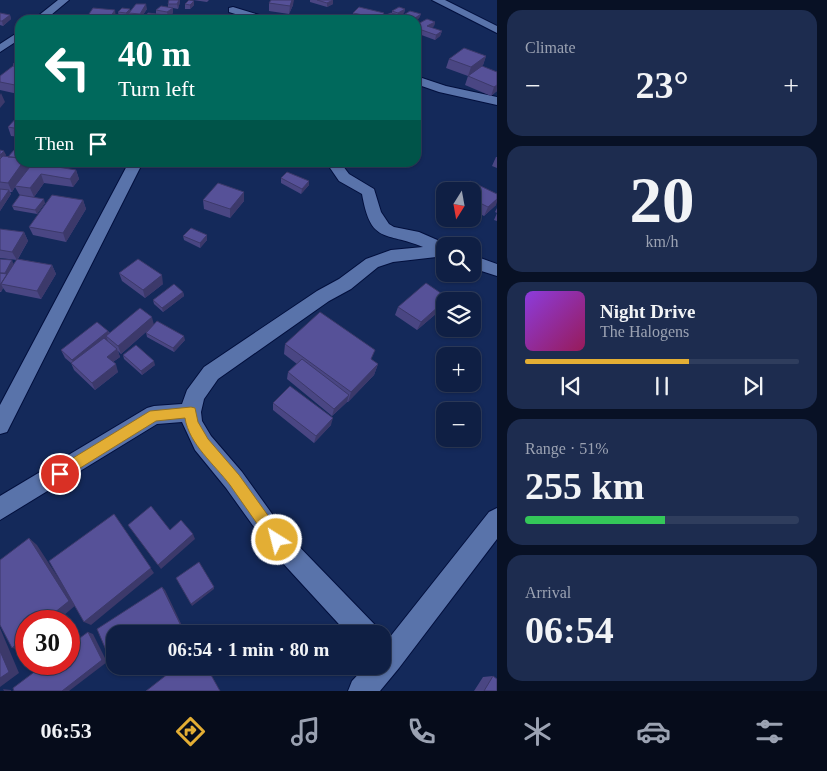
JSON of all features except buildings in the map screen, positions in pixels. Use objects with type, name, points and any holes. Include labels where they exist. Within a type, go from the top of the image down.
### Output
[{"type":"street","points":[[44,15],[64,0]]},
{"type":"street","points":[[230,12],[243,0]]},
{"type":"street","points":[[437,0],[497,30]]},
{"type":"street","points":[[230,12],[243,15]]},
{"type":"street","points":[[0,49],[15,38]]},
{"type":"street","points":[[421,82],[443,89],[497,101]]},
{"type":"street","points":[[0,425],[133,167]]},
{"type":"street","points":[[335,167],[336,171],[346,180],[369,192],[373,213],[383,228],[390,232],[420,238],[436,246]]},
{"type":"street","points":[[357,625],[277,540],[234,480],[204,443],[192,423],[191,412],[194,396],[211,373],[323,296],[345,284],[372,263],[391,256],[436,251]]},
{"type":"street","points":[[481,264],[497,270]]},
{"type":"street","points":[[0,509],[154,415],[191,412]]},
{"type":"street","points":[[391,649],[497,520]]},
{"type":"street","points":[[362,691],[373,675]]},
{"type":"route","points":[[60,474],[154,415],[191,412],[192,423],[204,443],[234,480],[277,540]]}]
